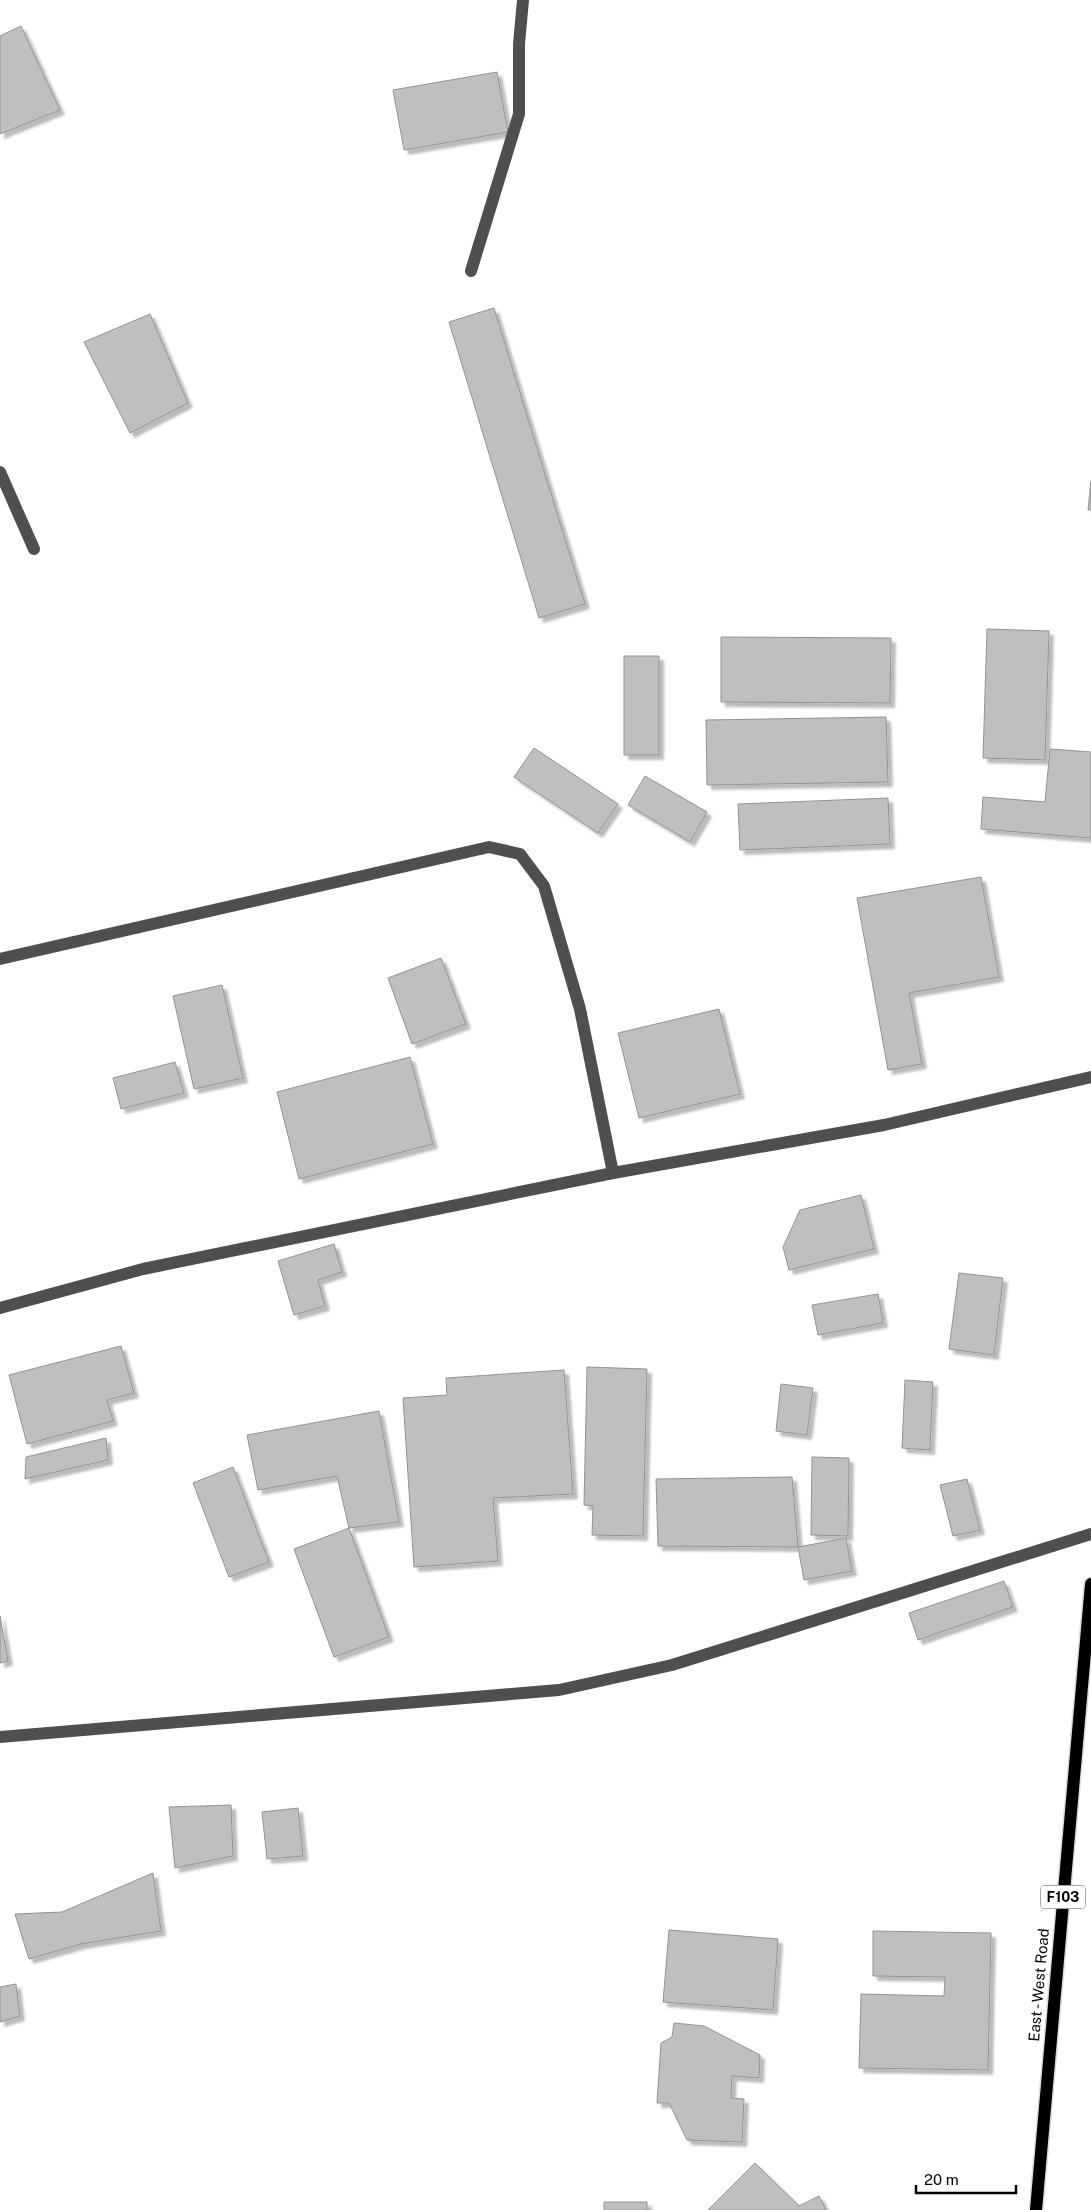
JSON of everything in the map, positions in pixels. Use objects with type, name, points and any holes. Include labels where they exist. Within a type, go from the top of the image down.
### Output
[{"type":"main road","name":"East - West Road","points":[[1036,2210],[1091,1584]]},
{"type":"street","points":[[471,271],[519,114],[519,44],[523,0]]},
{"type":"street","points":[[0,472],[34,549]]},
{"type":"street","points":[[0,959],[489,847],[520,854],[544,886],[574,990],[613,1172]]},
{"type":"street","points":[[0,1308],[143,1269],[613,1172],[884,1125],[1091,1077]]},
{"type":"street","points":[[0,1737],[559,1690],[672,1665],[1091,1534]]},
{"type":"building","points":[[21,26],[60,110],[0,134],[0,36]]},
{"type":"building","points":[[497,72],[508,132],[404,150],[393,90]]},
{"type":"building","points":[[494,308],[585,604],[539,618],[449,322]]},
{"type":"building","points":[[150,314],[188,403],[130,433],[84,342]]},
{"type":"building","points":[[1091,481],[1091,510],[1088,510]]},
{"type":"building","points":[[987,629],[1049,631],[1045,760],[983,758]]},
{"type":"building","points":[[721,637],[891,638],[890,703],[721,702]]},
{"type":"building","points":[[624,656],[659,656],[659,755],[624,755]]},
{"type":"building","points":[[886,717],[888,782],[707,785],[706,720]]},
{"type":"building","points":[[534,748],[618,804],[598,833],[514,777]]},
{"type":"building","points":[[1050,749],[1091,752],[1091,838],[981,829],[983,797],[1045,802]]},
{"type":"building","points":[[645,776],[707,812],[690,842],[628,805]]},
{"type":"building","points":[[888,798],[890,844],[740,850],[738,804]]},
{"type":"building","points":[[981,877],[999,977],[909,993],[922,1064],[888,1070],[857,898]]},
{"type":"building","points":[[441,958],[466,1024],[412,1044],[388,978]]},
{"type":"building","points":[[222,985],[243,1078],[194,1089],[173,996]]},
{"type":"building","points":[[719,1009],[740,1094],[639,1118],[618,1033]]},
{"type":"building","points":[[410,1057],[433,1144],[299,1179],[277,1092]]},
{"type":"building","points":[[175,1062],[184,1093],[121,1109],[113,1078]]},
{"type":"building","points":[[861,1195],[874,1249],[789,1270],[783,1247],[800,1210]]},
{"type":"building","points":[[334,1244],[342,1272],[318,1280],[325,1306],[294,1315],[278,1261]]},
{"type":"building","points":[[959,1273],[1003,1278],[994,1355],[949,1349]]},
{"type":"building","points":[[878,1294],[883,1323],[818,1335],[812,1305]]},
{"type":"building","points":[[121,1346],[134,1393],[107,1400],[113,1421],[27,1444],[9,1375]]},
{"type":"building","points":[[587,1367],[647,1369],[643,1536],[592,1535],[593,1506],[584,1505]]},
{"type":"building","points":[[564,1370],[573,1494],[493,1498],[498,1561],[414,1567],[403,1398],[447,1395],[446,1378]]},
{"type":"building","points":[[905,1380],[933,1382],[930,1450],[902,1448]]},
{"type":"building","points":[[781,1384],[813,1388],[807,1435],[776,1431]]},
{"type":"building","points":[[379,1411],[399,1522],[349,1528],[337,1476],[258,1490],[247,1435]]},
{"type":"building","points":[[106,1438],[108,1460],[25,1479],[26,1457]]},
{"type":"building","points":[[812,1457],[849,1458],[848,1536],[811,1535]]},
{"type":"building","points":[[233,1467],[269,1562],[229,1577],[193,1483]]},
{"type":"building","points":[[792,1477],[798,1547],[658,1546],[656,1479]]},
{"type":"building","points":[[967,1479],[980,1530],[953,1536],[940,1485]]},
{"type":"building","points":[[349,1528],[389,1637],[334,1657],[294,1549]]},
{"type":"building","points":[[846,1538],[852,1571],[804,1580],[798,1547]]},
{"type":"building","points":[[1004,1581],[1013,1607],[918,1640],[909,1613]]},
{"type":"building","points":[[0,1616],[8,1661],[0,1663]]},
{"type":"building","points":[[231,1805],[233,1856],[175,1868],[169,1807]]},
{"type":"building","points":[[298,1808],[303,1856],[267,1859],[262,1812]]},
{"type":"building","points":[[153,1873],[161,1931],[81,1944],[29,1959],[15,1914],[62,1912]]},
{"type":"building","points":[[669,1930],[778,1939],[773,2010],[663,2002]]},
{"type":"building","points":[[873,1931],[991,1933],[988,2070],[859,2068],[861,1994],[944,1996],[945,1977],[873,1976]]},
{"type":"building","points":[[16,1984],[20,2016],[0,2022],[0,1987]]},
{"type":"building","points":[[674,2023],[704,2026],[760,2055],[759,2078],[732,2076],[731,2098],[744,2099],[742,2142],[687,2140],[669,2103],[657,2103],[661,2043],[672,2037]]},
{"type":"building","points":[[755,2163],[799,2206],[819,2196],[826,2210],[708,2210]]},
{"type":"building","points":[[604,2202],[647,2202],[647,2210],[604,2210]]}]
